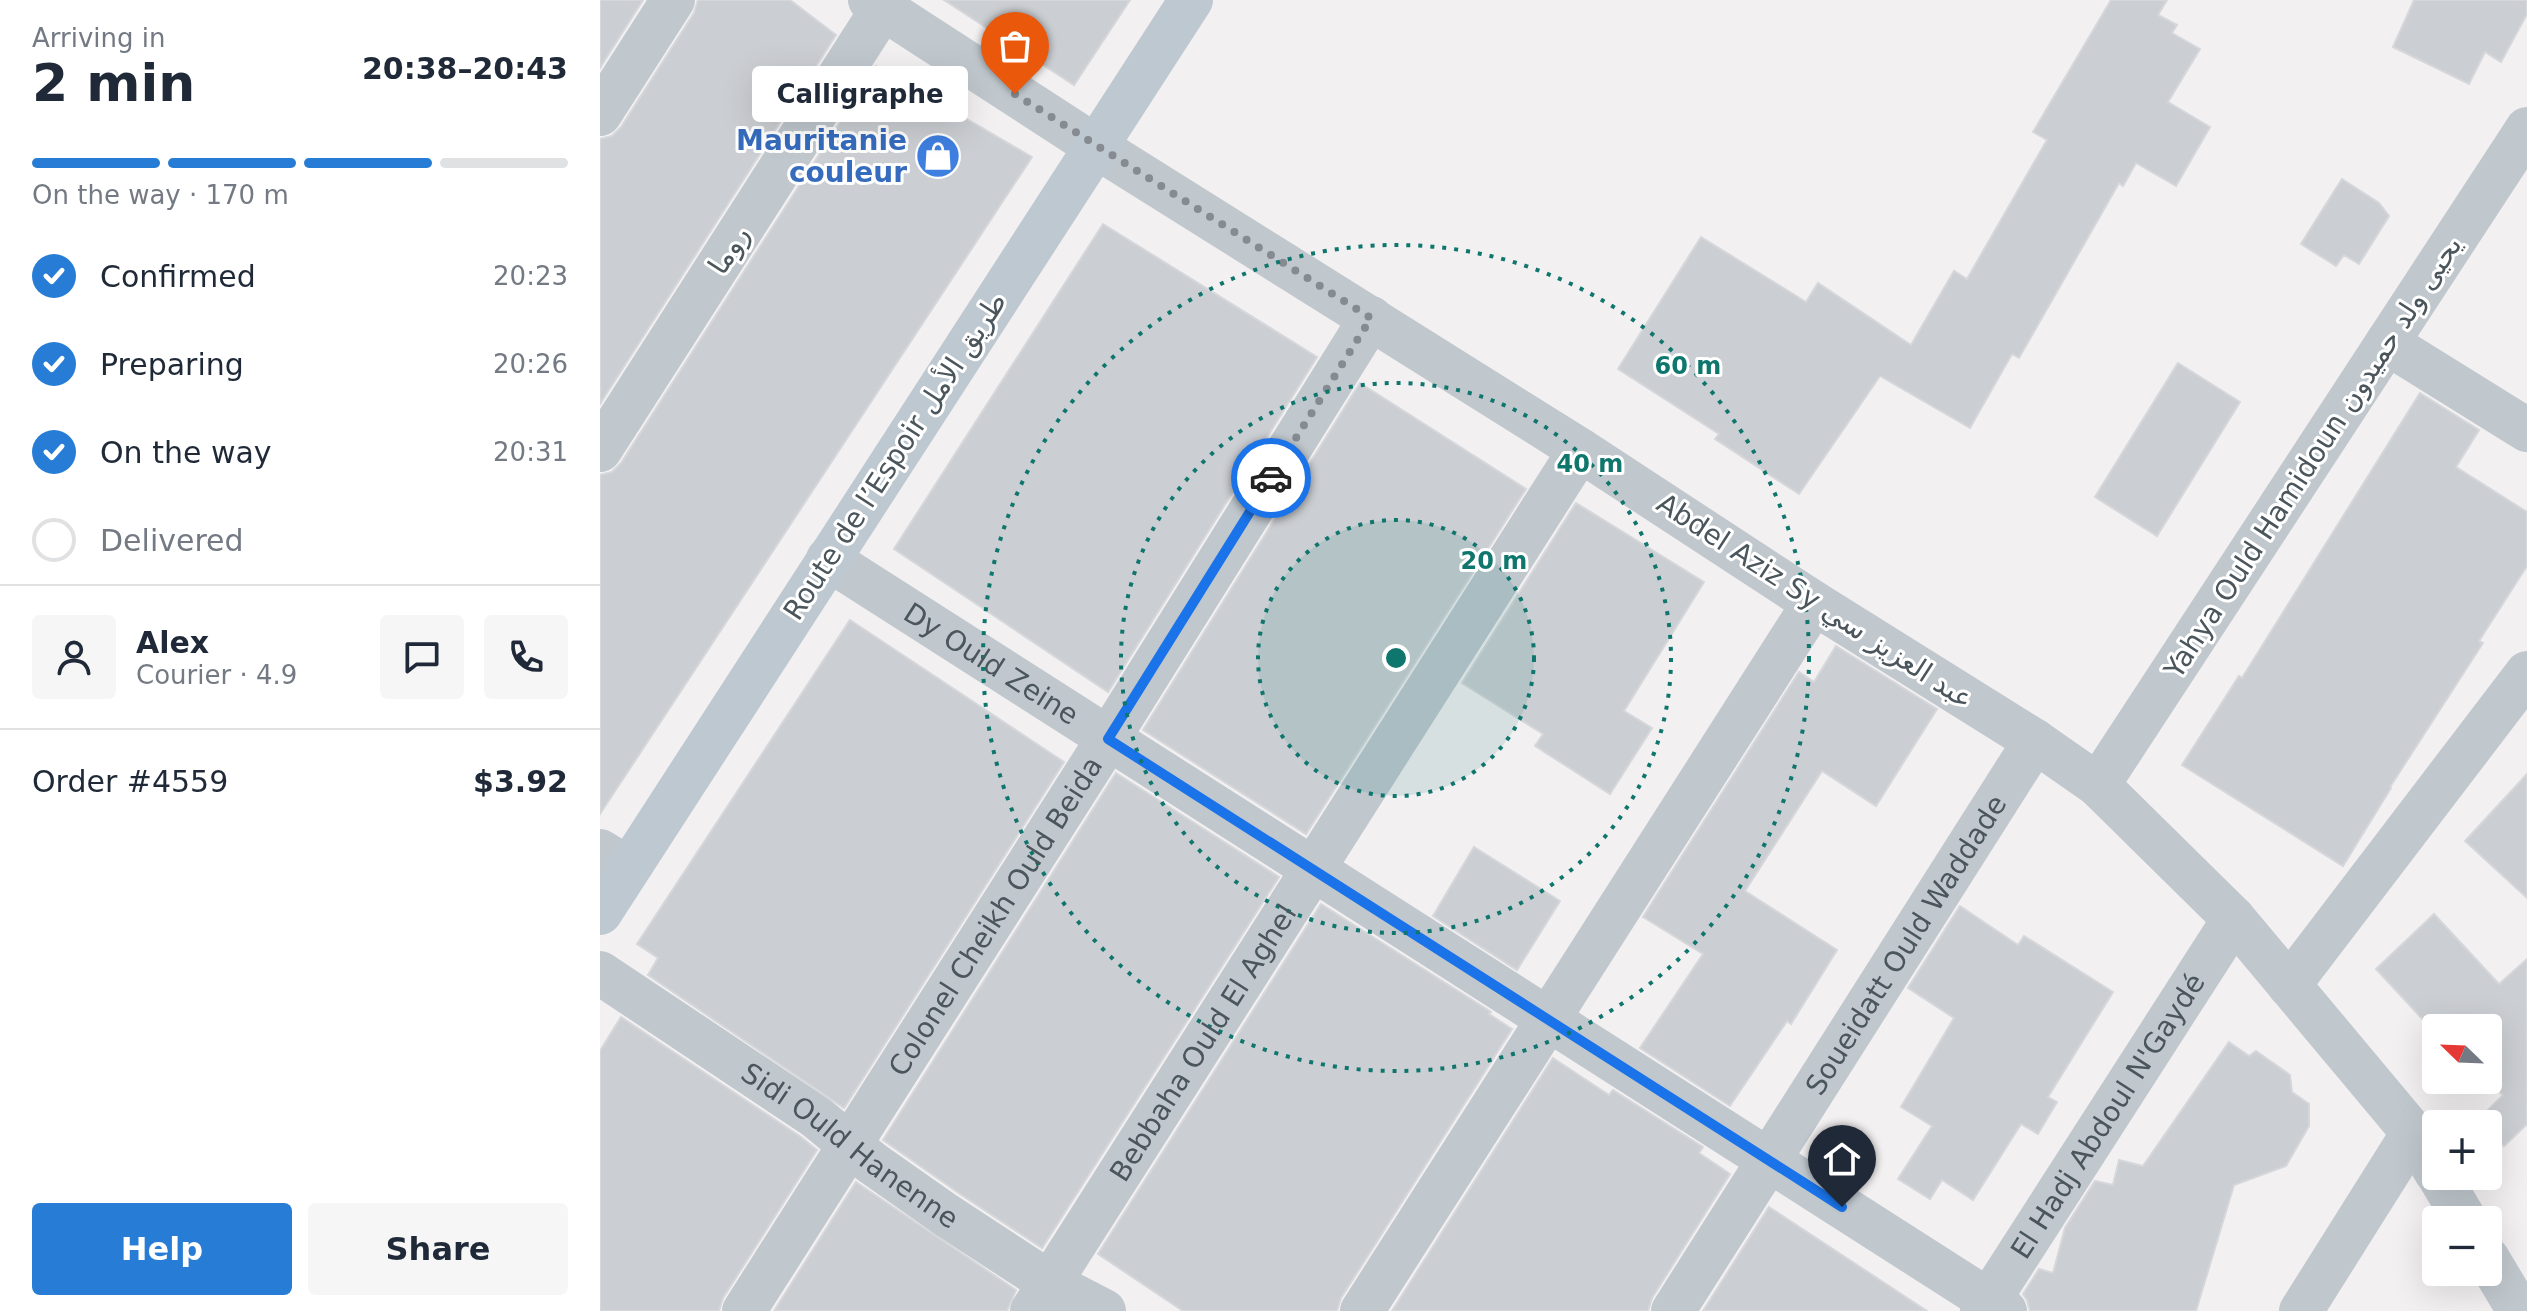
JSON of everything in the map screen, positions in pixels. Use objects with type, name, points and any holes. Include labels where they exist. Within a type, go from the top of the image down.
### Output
[{"type":"street","points":[[600,114],[673,0]]},
{"type":"street","name":"Route de l’Espoir طريق الأمل","points":[[600,913],[614,859],[828,559],[1191,0]]},
{"type":"street","name":"Abdel Aziz Sy عبد العزيز سي","points":[[876,4],[1095,146],[1580,450],[1814,603],[2035,741],[2098,785],[2234,919],[2413,1133],[2422,1148]]},
{"type":"street","name":"روما","points":[[600,450],[876,4]]},
{"type":"street","name":"Yahya Ould Hamidoun يحيى ولد حميدون","points":[[2098,785],[2387,343],[2521,152]]},
{"type":"street","name":"Colonel Cheikh Ould Beida","points":[[744,1311],[1371,318]]},
{"type":"street","points":[[2387,343],[2527,430]]},
{"type":"street","name":"Bebbaha Ould El Aghel","points":[[1041,1297],[1580,450]]},
{"type":"street","name":"Dy Ould Zeine","points":[[828,559],[1769,1161],[1992,1308]]},
{"type":"street","points":[[1362,1311],[1814,603]]},
{"type":"street","points":[[2289,985],[2527,673]]},
{"type":"street","name":"Soueidatt Ould Waddade","points":[[1673,1311],[2035,741]]},
{"type":"street","name":"El Hadj Abdoul N'Gaydé","points":[[1992,1308],[2234,919]]},
{"type":"street","name":"Sidi Ould Hanenne","points":[[600,973],[816,1117],[872,1163],[946,1215],[1041,1297],[1104,1311]]},
{"type":"street","points":[[2301,1311],[2413,1133]]},
{"type":"street","points":[[2502,1282],[2519,1311]]},
{"type":"building","points":[[600,0],[643,0],[600,68]]},
{"type":"building","points":[[698,0],[790,0],[836,35],[600,404],[600,139],[612,136],[621,127],[694,13]]},
{"type":"building","points":[[944,0],[1130,0],[1074,85]]},
{"type":"building","points":[[2111,0],[2167,0],[2158,15],[2177,25],[2172,33],[2200,49],[2168,102],[2210,127],[2176,186],[2136,163],[2123,186],[2119,183],[2019,358],[2012,354],[1970,428],[1880,376],[1799,494],[1715,439],[1719,434],[1618,369],[1701,237],[1806,302],[1818,283],[1911,345],[1954,271],[1967,279],[2047,140],[2033,132]]},
{"type":"building","points":[[2414,0],[2527,0],[2527,14],[2501,62],[2485,52],[2469,84],[2393,47]]},
{"type":"building","points":[[876,66],[1032,157],[600,814],[600,475],[612,472],[621,463]]},
{"type":"building","points":[[2342,179],[2379,203],[2389,216],[2359,264],[2344,255],[2336,266],[2301,244]]},
{"type":"building","points":[[1103,224],[1317,357],[1108,692],[894,549]]},
{"type":"building","points":[[2178,363],[2240,402],[2157,536],[2095,497]]},
{"type":"building","points":[[1360,383],[1526,489],[1306,834],[1143,730]]},
{"type":"building","points":[[2420,393],[2479,430],[2456,467],[2527,512],[2527,566],[2479,641],[2483,643],[2343,866],[2182,765],[2239,676],[2242,678]]},
{"type":"building","points":[[1576,503],[1704,582],[1624,711],[1652,728],[1610,794],[1535,746],[1543,734],[1462,683]]},
{"type":"building","points":[[850,620],[1064,762],[844,1108],[648,975],[658,958],[637,944]]},
{"type":"building","points":[[1836,646],[1937,709],[1876,806],[1822,771],[1745,891],[1837,950],[1791,1024],[1787,1021],[1730,1106],[1640,1048],[1703,954],[1643,917],[1799,672],[1814,682]]},
{"type":"building","points":[[1116,773],[1279,877],[1042,1248],[883,1140]]},
{"type":"building","points":[[2527,774],[2527,898],[2465,841]]},
{"type":"building","points":[[1474,847],[1560,901],[1517,970],[1433,916]]},
{"type":"building","points":[[1321,904],[1491,1012],[1489,1014],[1512,1029],[1341,1298],[1337,1311],[1183,1311],[1098,1254]]},
{"type":"building","points":[[1960,906],[2018,945],[2024,936],[2113,992],[2048,1097],[2057,1102],[2038,1134],[2021,1124],[1973,1200],[1942,1180],[1930,1199],[1898,1179],[1932,1126],[1901,1107],[1954,1018],[1908,988]]},
{"type":"building","points":[[2434,914],[2499,984],[2527,959],[2527,1124],[2504,1146],[2502,1110],[2488,1110],[2503,1095],[2502,1014],[2422,1014],[2422,1019],[2376,969]]},
{"type":"building","points":[[621,1017],[817,1150],[723,1298],[719,1311],[600,1311],[600,1051]]},
{"type":"building","points":[[2229,1042],[2249,1056],[2256,1051],[2290,1075],[2292,1092],[2309,1104],[2309,1126],[2286,1166],[2234,1185],[2196,1311],[2030,1311],[2023,1294],[2039,1269],[2053,1273],[2065,1228],[2095,1181],[2113,1185],[2119,1160],[2143,1166]]},
{"type":"building","points":[[1553,1058],[1609,1095],[1613,1090],[1703,1147],[1699,1153],[1730,1174],[1652,1298],[1648,1311],[1392,1311]]},
{"type":"building","points":[[856,1182],[1016,1290],[1007,1311],[774,1311]]},
{"type":"building","points":[[1769,1207],[1927,1311],[1703,1311]]},
{"type":"way so far","points":[[1015,94],[1371,318],[1271,478]]},
{"type":"place","name":"Calligraphe","points":[[1015,94]]},
{"type":"place","name":"Mauritanie couleur","points":[[938,156]]},
{"type":"route","points":[[1271,478],[1108,739],[1842,1207]]}]
